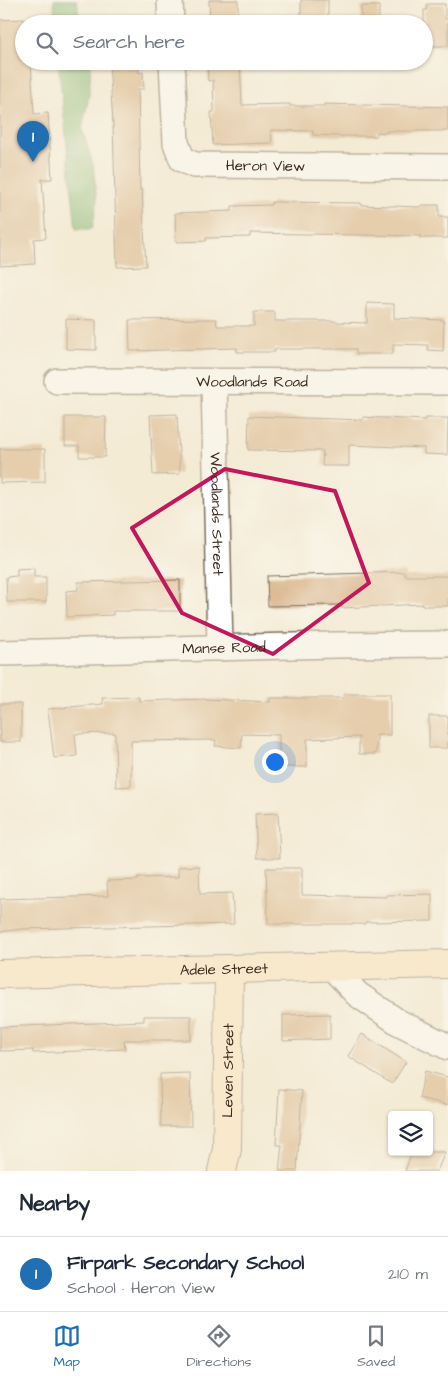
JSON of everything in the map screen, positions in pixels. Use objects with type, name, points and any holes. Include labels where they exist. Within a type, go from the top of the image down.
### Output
[{"type":"street","points":[[170,0],[171,15]]},
{"type":"street","name":"Heron View","points":[[172,70],[176,143],[182,159],[194,165],[448,167]]},
{"type":"street","name":"Woodlands Road","points":[[57,381],[448,382]]},
{"type":"street","name":"Woodlands Street","points":[[214,382],[220,648]]},
{"type":"street","name":"Manse Road","points":[[0,653],[448,644]]},
{"type":"street","name":"Adele Street","points":[[0,974],[448,964]]},
{"type":"street","points":[[332,967],[357,994],[398,1022],[448,1047]]},
{"type":"street","name":"Leven Street","points":[[222,1171],[227,1149],[229,969]]},
{"type":"highlighted area","points":[[225,469],[335,491],[369,583],[273,654],[182,613],[132,528]]},
{"type":"green space","points":[[54,0],[77,0],[79,15],[55,15]]},
{"type":"green space","points":[[59,70],[91,70],[89,96],[82,129],[93,165],[97,202],[92,229],[76,229]]},
{"type":"building","points":[[209,0],[238,0],[238,15],[210,15]]},
{"type":"building","points":[[301,0],[328,0],[328,15],[301,15]]},
{"type":"building","points":[[427,4],[445,4],[445,19],[448,19],[448,46],[433,46],[433,15],[424,15],[424,10],[427,10]]},
{"type":"building","points":[[361,6],[379,6],[379,15],[361,15]]},
{"type":"building","points":[[15,19],[15,70],[32,70],[34,114],[48,113],[52,179],[42,179],[46,238],[34,239],[35,264],[0,266],[0,20]]},
{"type":"building","points":[[110,70],[139,70],[139,73],[143,72],[144,89],[138,89],[140,190],[142,190],[146,266],[117,267]]},
{"type":"building","points":[[207,70],[240,70],[242,105],[290,104],[290,106],[324,106],[324,104],[448,107],[448,131],[387,131],[387,133],[377,132],[377,136],[337,136],[313,135],[313,131],[271,130],[272,143],[213,145],[211,112],[214,112],[213,80],[208,81]]},
{"type":"building","points":[[272,202],[361,203],[361,205],[421,207],[421,205],[439,205],[439,217],[448,217],[448,238],[250,233],[250,237],[206,238],[206,241],[176,242],[175,213],[232,211],[232,206],[271,205]]},
{"type":"building","points":[[367,303],[394,304],[394,318],[444,320],[443,351],[428,350],[428,345],[393,344],[393,354],[356,354],[356,349],[275,349],[275,352],[237,352],[237,348],[130,351],[129,320],[216,319],[217,326],[254,326],[254,312],[275,312],[275,321],[367,323]]},
{"type":"building","points":[[66,319],[96,320],[96,350],[66,349]]},
{"type":"building","points":[[177,414],[180,474],[153,475],[150,415]]},
{"type":"building","points":[[249,416],[363,420],[363,417],[425,420],[425,418],[448,418],[447,455],[424,454],[424,448],[349,445],[349,466],[322,466],[323,451],[248,450]]},
{"type":"building","points":[[65,417],[106,417],[105,457],[79,457],[79,446],[65,446]]},
{"type":"building","points":[[0,449],[45,449],[45,482],[0,483]]},
{"type":"building","points":[[34,568],[34,577],[46,577],[46,602],[7,602],[6,577],[17,576],[17,569]]},
{"type":"building","points":[[405,572],[405,576],[448,576],[448,606],[423,606],[423,604],[341,608],[341,605],[268,606],[267,576]]},
{"type":"building","points":[[180,580],[180,611],[113,611],[113,615],[67,617],[66,591],[78,590],[78,582]]},
{"type":"building","points":[[344,694],[390,694],[390,735],[377,735],[376,754],[359,754],[359,737],[307,739],[307,767],[279,767],[279,735],[242,734],[241,748],[215,746],[216,740],[131,741],[131,786],[116,787],[115,733],[75,734],[77,756],[54,758],[48,709],[103,704],[102,698],[139,697],[139,701],[207,699],[270,702],[270,698],[344,698]]},
{"type":"building","points":[[0,704],[21,704],[21,742],[0,742]]},
{"type":"building","points":[[429,716],[448,716],[448,748],[429,748]]},
{"type":"building","points":[[278,813],[280,858],[257,858],[255,814]]},
{"type":"building","points":[[199,866],[200,894],[232,893],[234,924],[22,929],[0,932],[0,899],[108,896],[107,881],[178,877],[178,867]]},
{"type":"building","points":[[266,868],[302,868],[302,895],[386,897],[386,895],[432,894],[432,921],[365,922],[365,924],[268,924]]},
{"type":"building","points":[[330,1014],[330,1039],[283,1041],[283,1015]]},
{"type":"building","points":[[144,1016],[191,1016],[191,1040],[124,1040],[125,1049],[33,1053],[33,1050],[0,1051],[0,1027],[144,1021]]},
{"type":"building","points":[[362,1034],[406,1062],[392,1084],[348,1056]]},
{"type":"building","points":[[425,1071],[448,1077],[448,1105],[419,1098]]},
{"type":"building","points":[[190,1073],[191,1126],[161,1126],[160,1074]]},
{"type":"building","points":[[279,1089],[302,1091],[297,1171],[279,1171],[282,1145],[276,1145]]},
{"type":"building","points":[[433,1152],[445,1152],[437,1171],[405,1171],[411,1156],[433,1156]]},
{"type":"place","name":"Firpark Secondary School","points":[[33,162]]}]
